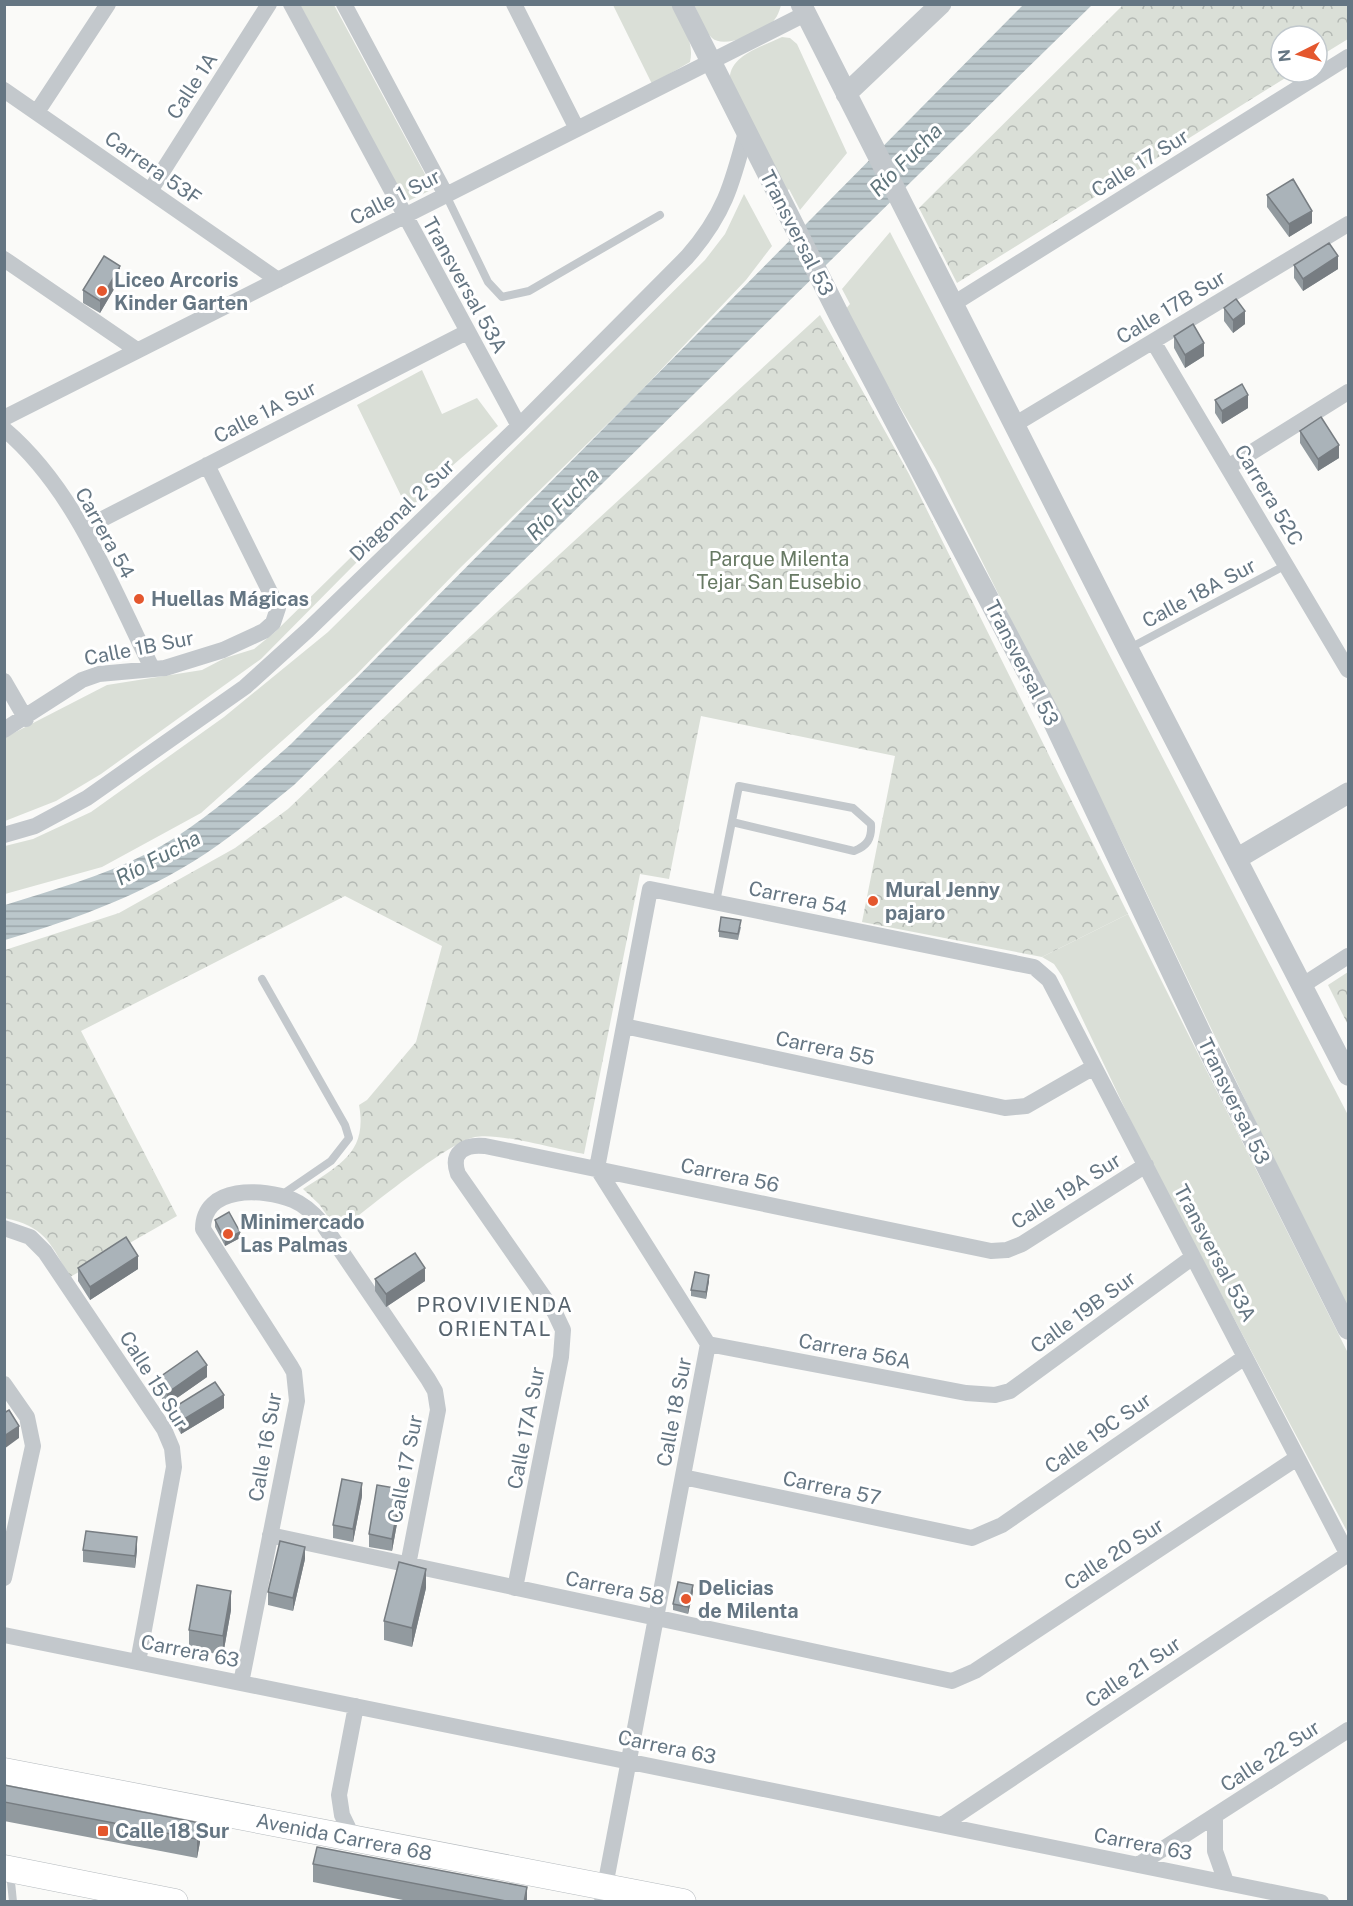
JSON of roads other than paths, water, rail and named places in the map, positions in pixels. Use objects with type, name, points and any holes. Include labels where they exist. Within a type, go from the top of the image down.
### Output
[{"type":"main road","name":"Avenida Carrera 68","points":[[4,1771],[354,1840],[603,1894],[683,1902]]},
{"type":"main road","points":[[7,1868],[98,1890],[175,1902]]},
{"type":"street","points":[[37,112],[108,4]]},
{"type":"street","name":"Calle 1A","points":[[150,191],[269,4]]},
{"type":"street","name":"Transversal 53A","points":[[291,4],[519,426]]},
{"type":"street","name":"Transversal 53A","points":[[344,4],[446,195]]},
{"type":"street","points":[[514,4],[577,129]]},
{"type":"street","name":"Transversal 53","points":[[682,4],[833,305],[1053,721],[1212,1056],[1348,1329]]},
{"type":"street","points":[[846,93],[940,4]]},
{"type":"street","points":[[803,9],[1128,649],[1238,858],[1348,1075]]},
{"type":"street","name":"Calle 1 Sur","points":[[4,418],[711,62],[803,9]]},
{"type":"street","name":"Calle 17 Sur","points":[[953,304],[1348,57]]},
{"type":"street","name":"Carrera 53F","points":[[4,90],[278,280]]},
{"type":"street","name":"Diagonal 2 Sur","points":[[4,835],[35,826],[80,803],[130,770],[245,687],[308,630],[519,426],[705,237],[728,197],[746,132]]},
{"type":"street","name":"Calle 17B Sur","points":[[1014,424],[1154,343],[1348,224]]},
{"type":"street","points":[[4,259],[137,350]]},
{"type":"street","name":"Calle 1A Sur","points":[[83,529],[467,332]]},
{"type":"street","name":"Carrera 52C","points":[[1154,343],[1348,670]]},
{"type":"street","points":[[1228,467],[1348,392]]},
{"type":"street","name":"Carrera 54","points":[[4,429],[21,443],[56,487],[83,529],[152,668]]},
{"type":"street","name":"Calle 1B Sur","points":[[4,730],[26,719],[82,680],[99,674],[184,664],[264,631],[273,623],[278,608],[207,465]]},
{"type":"street","points":[[4,681],[26,719]]},
{"type":"street","points":[[1238,858],[1348,793]]},
{"type":"street","name":"Carrera 54","points":[[624,1026],[650,889],[1034,967],[1042,972]]},
{"type":"street","points":[[1303,985],[1348,956]]},
{"type":"street","name":"Transversal 53A","points":[[1042,972],[1049,980],[1348,1554]]},
{"type":"street","points":[[597,1168],[624,1026]]},
{"type":"street","name":"Carrera 55","points":[[624,1026],[993,1105],[1017,1108],[1026,1106],[1094,1067]]},
{"type":"street","name":"Carrera 56","points":[[455,1164],[456,1155],[463,1147],[472,1144],[991,1251],[1007,1250]]},
{"type":"street","name":"Calle 17A Sur","points":[[455,1164],[458,1173],[555,1313],[563,1330],[561,1356],[515,1588]]},
{"type":"street","name":"Calle 19A Sur","points":[[1007,1250],[1022,1244],[1146,1166]]},
{"type":"street","name":"Calle 18 Sur","points":[[597,1168],[708,1344],[603,1894]]},
{"type":"street","name":"Calle 16 Sur","points":[[241,1683],[297,1401],[295,1379],[285,1357],[209,1241],[203,1229],[203,1217],[208,1208],[220,1198],[236,1193],[279,1196]]},
{"type":"street","name":"Calle 17 Sur","points":[[279,1196],[306,1207],[322,1223],[435,1391],[438,1410],[408,1565]]},
{"type":"street","name":"Calle 15 Sur","points":[[4,1228],[30,1237],[39,1245],[164,1429],[172,1448],[174,1467],[138,1662]]},
{"type":"street","name":"Calle 19B Sur","points":[[995,1395],[1010,1391],[1193,1257]]},
{"type":"street","name":"Carrera 56A","points":[[708,1344],[966,1393],[995,1395]]},
{"type":"street","name":"Calle 19C Sur","points":[[972,1538],[1002,1525],[1245,1357]]},
{"type":"street","points":[[4,1384],[27,1417],[33,1446],[4,1578]]},
{"type":"street","name":"Calle 20 Sur","points":[[952,1681],[975,1671],[1297,1458]]},
{"type":"street","name":"Carrera 57","points":[[683,1477],[972,1538]]},
{"type":"street","name":"Carrera 58","points":[[270,1535],[952,1681]]},
{"type":"street","name":"Calle 21 Sur","points":[[942,1825],[1348,1554]]},
{"type":"street","name":"Carrera 63","points":[[4,1635],[1320,1902]]},
{"type":"street","points":[[354,1840],[342,1815],[339,1795],[356,1706]]},
{"type":"street","name":"Calle 22 Sur","points":[[1138,1864],[1348,1730]]},
{"type":"street","name":"Calle 22 Sur","points":[[1215,1817],[1213,1839],[1215,1851],[1226,1882]]},
{"type":"lane","points":[[446,195],[488,282],[502,297],[529,291],[660,215]]},
{"type":"lane","name":"Calle 18A Sur","points":[[1128,649],[1286,565]]},
{"type":"lane","points":[[716,902],[739,786],[853,808],[871,824],[872,835],[865,847],[854,851],[732,822]]},
{"type":"lane","points":[[262,978],[345,1125],[348,1138],[331,1161],[279,1196]]},
{"type":"lane","points":[[7,1868],[13,1902]]},
{"type":"water","name":"Río Fucha","points":[[1023,5],[1092,5],[294,785],[228,838],[168,876],[115,902],[5,940],[5,905],[112,870],[166,843],[222,804],[291,744]]},
{"type":"place","name":"Liceo Arcoris Kinder Garten","points":[[102,291]]},
{"type":"place","name":"Huellas Mágicas","points":[[139,599]]},
{"type":"place","name":"Mural Jenny pajaro","points":[[873,901]]},
{"type":"place","name":"Minimercado Las Palmas","points":[[228,1234]]},
{"type":"place","name":"Delicias de Milenta","points":[[686,1599]]},
{"type":"place","name":"Calle 18 Sur","points":[[103,1831]]},
{"type":"district","name":"PROVIVIENDA ORIENTAL","points":[[495,1317]]},
{"type":"park label","name":"Parque Milenta Tejar San Eusebio","points":[[779,570]]}]
